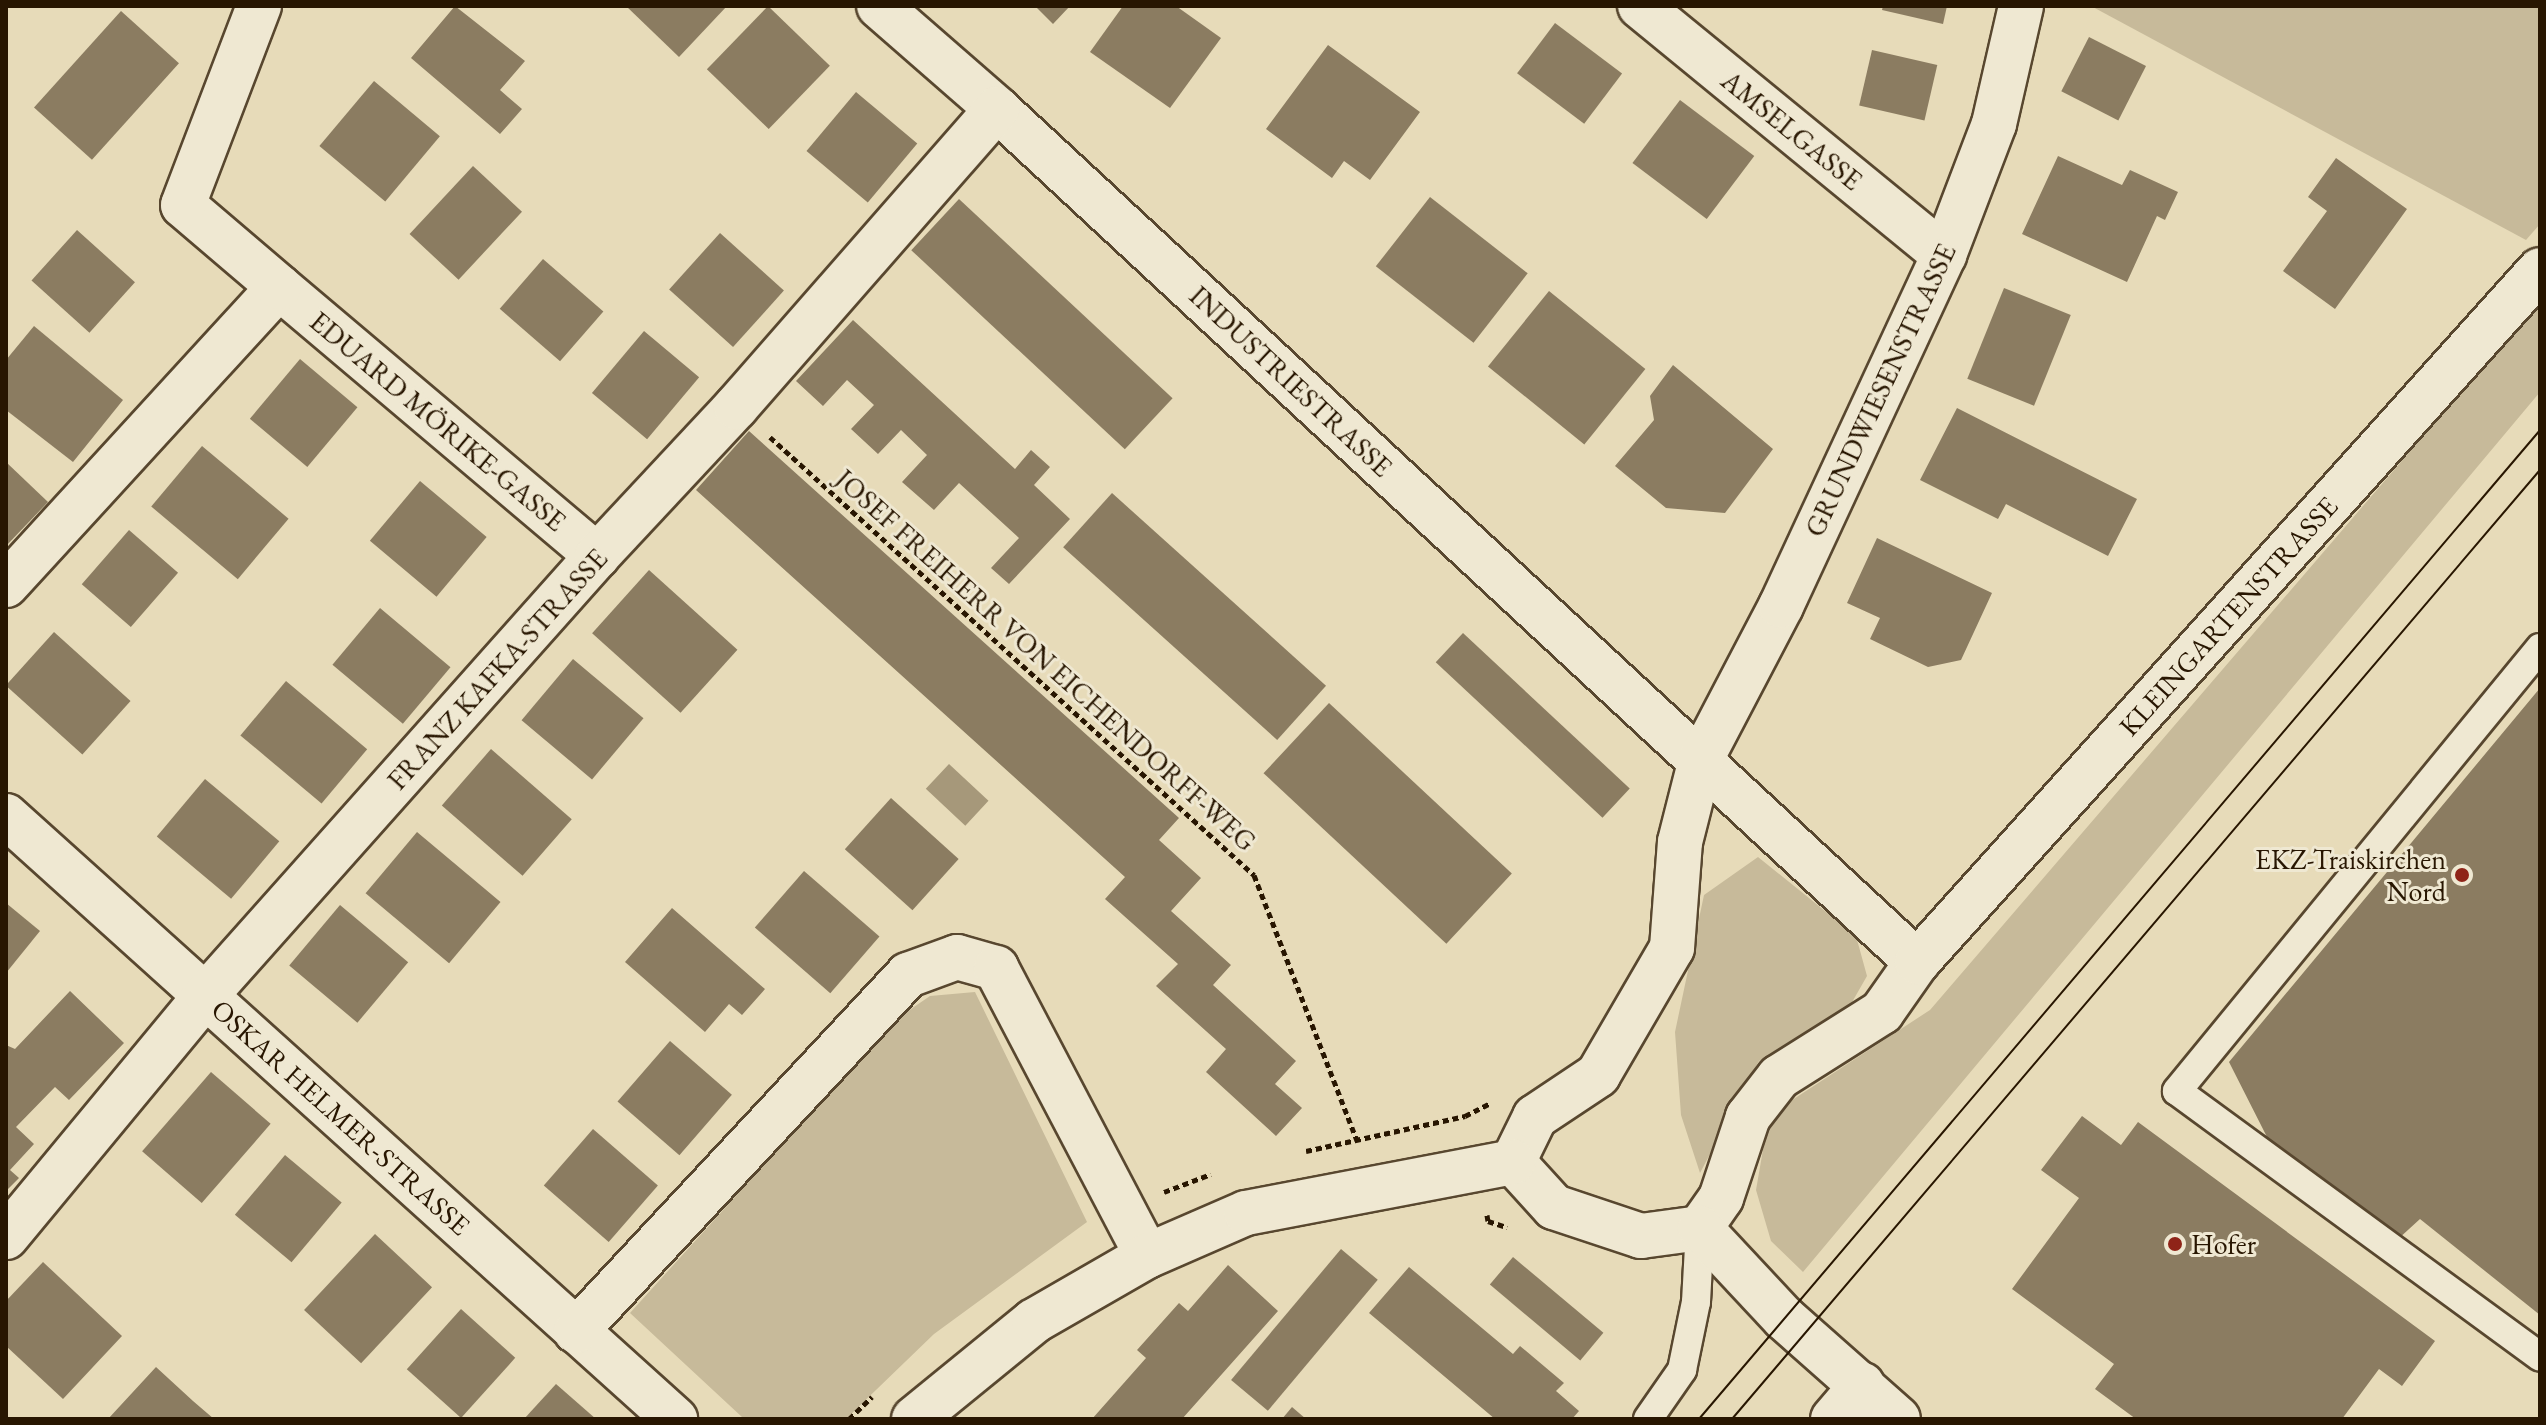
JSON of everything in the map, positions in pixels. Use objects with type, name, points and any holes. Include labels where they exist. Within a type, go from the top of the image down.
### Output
[{"type":"street","name":"EDUARD MÖRIKE-GASSE","points":[[259,6],[183,205],[597,556]]},
{"type":"street","name":"INDUSTRIESTRASSE","points":[[879,6],[997,109],[1917,962]]},
{"type":"street","name":"AMSELGASSE","points":[[1640,6],[1944,255]]},
{"type":"street","name":"GRUNDWIESENSTRASSE","points":[[1701,759],[1781,606],[1944,255],[1994,124],[2021,6]]},
{"type":"street","name":"FRANZ KAFKA-STRASSE","points":[[6,1237],[207,994],[597,556],[736,407],[997,109]]},
{"type":"street","name":"KLEINGARTENSTRASSE","points":[[1917,962],[2540,270]]},
{"type":"street","points":[[6,585],[279,287]]},
{"type":"street","points":[[1513,1162],[1535,1117],[1598,1075],[1672,948],[1680,842],[1701,759]]},
{"type":"street","name":"OSKAR HELMER-STRASSE","points":[[6,816],[675,1419]]},
{"type":"street","points":[[576,1331],[908,975],[957,957],[996,968],[1147,1256]]},
{"type":"street","points":[[1513,1162],[1554,1207],[1641,1236],[1700,1228],[1721,1198],[1748,1117],[1779,1077],[1882,1012],[1917,962]]},
{"type":"street","points":[[914,1419],[1034,1321],[1147,1256],[1246,1213],[1377,1192],[1513,1162]]},
{"type":"street","points":[[1700,1228],[1784,1318],[1898,1419]]},
{"type":"street","points":[[1833,1419],[1862,1385]]},
{"type":"lane","points":[[2540,648],[2177,1091],[2540,1357]]},
{"type":"lane","points":[[1648,1419],[1682,1370],[1696,1302],[1700,1228]]},
{"type":"path","name":"JOSEF FREIHERR VON EICHENDORFF-WEG","points":[[736,407],[1254,875],[1377,1192]]},
{"type":"shaded area","points":[[2091,6],[2540,6],[2540,224],[2526,240]]},
{"type":"shaded area","points":[[2540,300],[2540,392],[1803,1272],[1771,1241],[1756,1190],[1769,1115],[1930,1010]]},
{"type":"shaded area","points":[[949,764],[988,801],[965,826],[926,789]]},
{"type":"shaded area","points":[[1758,857],[1856,936],[1867,976],[1847,1011],[1759,1061],[1700,1173],[1681,1115],[1675,1032],[1704,895]]},
{"type":"shaded area","points":[[975,992],[1087,1222],[934,1334],[848,1417],[742,1417],[630,1313],[895,1020],[930,996]]},
{"type":"building","points":[[455,6],[525,61],[500,90],[522,109],[500,134],[411,58]]},
{"type":"building","points":[[626,6],[727,6],[679,57]]},
{"type":"building","points":[[768,6],[830,66],[769,129],[707,69]]},
{"type":"building","points":[[1035,6],[1070,6],[1053,24]]},
{"type":"building","points":[[1123,6],[1176,6],[1221,38],[1170,108],[1090,52]]},
{"type":"building","points":[[1883,6],[1947,6],[1943,24],[1882,10]]},
{"type":"building","points":[[121,11],[179,63],[92,160],[34,108]]},
{"type":"building","points":[[1555,23],[1622,74],[1584,124],[1517,73]]},
{"type":"building","points":[[2089,37],[2146,66],[2118,120],[2061,91]]},
{"type":"building","points":[[1328,45],[1420,112],[1370,180],[1344,161],[1332,178],[1266,129]]},
{"type":"building","points":[[1872,50],[1937,65],[1924,121],[1859,106]]},
{"type":"building","points":[[374,81],[440,136],[385,201],[319,146]]},
{"type":"building","points":[[856,92],[917,143],[868,202],[807,151]]},
{"type":"building","points":[[1680,100],[1754,156],[1707,219],[1632,163]]},
{"type":"building","points":[[2058,156],[2122,185],[2130,170],[2178,192],[2165,220],[2157,216],[2127,282],[2022,234]]},
{"type":"building","points":[[2336,158],[2407,209],[2335,309],[2283,271],[2327,211],[2308,197]]},
{"type":"building","points":[[473,166],[522,212],[459,280],[410,234]]},
{"type":"building","points":[[1430,197],[1528,273],[1474,343],[1376,266]]},
{"type":"building","points":[[959,199],[1173,398],[1125,449],[911,250]]},
{"type":"building","points":[[77,230],[135,282],[89,333],[31,281]]},
{"type":"building","points":[[720,233],[784,291],[733,347],[669,289]]},
{"type":"building","points":[[543,259],[603,311],[560,361],[500,309]]},
{"type":"building","points":[[2004,288],[2071,315],[2034,406],[1967,379]]},
{"type":"building","points":[[1549,291],[1645,369],[1584,444],[1488,366]]},
{"type":"building","points":[[853,320],[1015,469],[1031,450],[1050,467],[1034,485],[1070,519],[1009,584],[991,568],[1019,538],[959,483],[934,510],[902,482],[927,455],[901,430],[878,454],[851,429],[874,405],[847,380],[823,406],[796,381]]},
{"type":"building","points":[[34,326],[123,400],[73,462],[6,410],[6,360]]},
{"type":"building","points":[[644,331],[699,377],[647,439],[592,393]]},
{"type":"building","points":[[300,359],[357,407],[307,467],[250,419]]},
{"type":"building","points":[[1673,365],[1773,449],[1725,513],[1666,508],[1615,466],[1654,420],[1650,396]]},
{"type":"building","points":[[1957,408],[2137,499],[2108,556],[2006,504],[1998,519],[1920,480]]},
{"type":"building","points":[[749,431],[1179,818],[1159,840],[1201,878],[1171,911],[1231,965],[1213,985],[1296,1061],[1275,1084],[1302,1108],[1276,1136],[1206,1072],[1226,1049],[1156,986],[1178,964],[1105,899],[1125,877],[696,490]]},
{"type":"building","points":[[202,446],[289,519],[238,579],[151,507]]},
{"type":"building","points":[[6,462],[48,502],[6,546]]},
{"type":"building","points":[[420,481],[487,537],[437,597],[370,541]]},
{"type":"building","points":[[1112,493],[1326,686],[1277,740],[1063,547]]},
{"type":"building","points":[[129,530],[178,573],[131,627],[82,584]]},
{"type":"building","points":[[1877,538],[1992,593],[1961,660],[1928,667],[1870,639],[1880,618],[1847,603]]},
{"type":"building","points":[[649,570],[737,650],[681,713],[592,633]]},
{"type":"building","points":[[380,608],[450,667],[403,724],[332,665]]},
{"type":"building","points":[[54,632],[131,701],[82,754],[6,686]]},
{"type":"building","points":[[1463,633],[1630,788],[1602,818],[1436,662]]},
{"type":"building","points":[[573,659],[643,718],[592,779],[522,720]]},
{"type":"building","points":[[286,681],[367,749],[322,804],[240,735]]},
{"type":"building","name":"EKZ-Traiskirchen Nord","points":[[2540,688],[2540,1315],[2420,1219],[2397,1240],[2267,1137],[2229,1062]]},
{"type":"building","points":[[1329,703],[1512,873],[1446,944],[1264,773]]},
{"type":"building","points":[[491,749],[572,819],[523,876],[442,806]]},
{"type":"building","points":[[205,779],[279,841],[231,899],[157,836]]},
{"type":"building","points":[[891,798],[959,859],[912,910],[845,849]]},
{"type":"building","points":[[417,832],[500,902],[449,963],[366,893]]},
{"type":"building","points":[[804,871],[879,937],[830,993],[755,928]]},
{"type":"building","points":[[6,903],[40,931],[6,973]]},
{"type":"building","points":[[340,905],[408,962],[357,1023],[289,966]]},
{"type":"building","points":[[672,908],[765,989],[742,1015],[729,1004],[705,1032],[625,962]]},
{"type":"building","points":[[70,991],[124,1043],[69,1100],[55,1087],[16,1127],[34,1144],[10,1170],[19,1178],[6,1191],[6,1045],[15,1049]]},
{"type":"building","points":[[670,1041],[732,1095],[679,1155],[618,1101]]},
{"type":"building","points":[[211,1072],[271,1124],[202,1203],[142,1151]]},
{"type":"building","name":"Hofer","points":[[2082,1116],[2121,1145],[2138,1122],[2435,1341],[2402,1386],[2379,1369],[2342,1419],[2136,1419],[2095,1389],[2114,1364],[2012,1289],[2079,1198],[2041,1170]]},
{"type":"building","points":[[593,1129],[658,1185],[609,1242],[544,1186]]},
{"type":"building","points":[[285,1155],[342,1203],[292,1262],[235,1215]]},
{"type":"building","points":[[375,1234],[432,1287],[361,1363],[304,1310]]},
{"type":"building","points":[[1341,1249],[1378,1280],[1268,1411],[1231,1380]]},
{"type":"building","points":[[1513,1257],[1603,1333],[1580,1360],[1490,1285]]},
{"type":"building","points":[[43,1262],[122,1336],[63,1399],[6,1346],[6,1301]]},
{"type":"building","points":[[1228,1265],[1278,1311],[1182,1419],[1092,1419],[1146,1358],[1137,1350],[1179,1303],[1188,1311]]},
{"type":"building","points":[[1409,1267],[1513,1354],[1520,1346],[1564,1383],[1556,1391],[1579,1411],[1572,1419],[1495,1419],[1369,1313]]},
{"type":"building","points":[[461,1309],[515,1358],[461,1418],[407,1369]]},
{"type":"building","points":[[156,1367],[193,1401],[214,1419],[108,1419]]},
{"type":"building","points":[[556,1384],[596,1419],[524,1419]]},
{"type":"building","points":[[1292,1407],[1306,1419],[1282,1419]]},
{"type":"tram line","points":[[1699,1419],[2540,430]]},
{"type":"tram line","points":[[1732,1419],[2540,470]]},
{"type":"place","name":"EKZ-Traiskirchen Nord","points":[[2462,875]]},
{"type":"place","name":"Hofer","points":[[2175,1244]]}]
